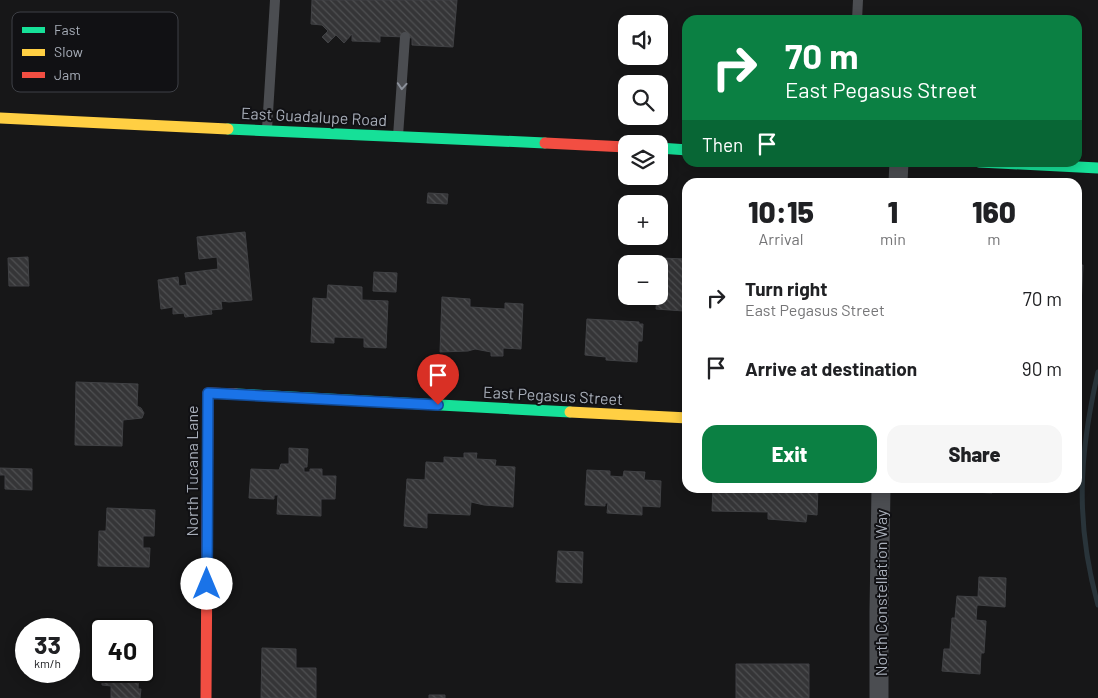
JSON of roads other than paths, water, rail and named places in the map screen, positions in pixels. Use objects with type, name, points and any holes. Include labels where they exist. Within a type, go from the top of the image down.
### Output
[{"type":"street","name":"East Guadalupe Road","points":[[0,118],[618,147]]},
{"type":"street","points":[[668,149],[682,150]]},
{"type":"street","points":[[1078,167],[1098,168]]},
{"type":"street","name":"East Pegasus Street","points":[[208,393],[682,418]]},
{"type":"street","name":"North Tucana Lane","points":[[206,698],[208,393]]},
{"type":"street","name":"North Constellation Way","points":[[880,698],[878,611],[881,493]]},
{"type":"lane","points":[[267,130],[275,0]]},
{"type":"lane","points":[[857,15],[858,0]]},
{"type":"lane","points":[[398,136],[405,37]]},
{"type":"waterway","points":[[1098,372],[1087,431],[1082,488],[1086,546],[1098,605]]}]
